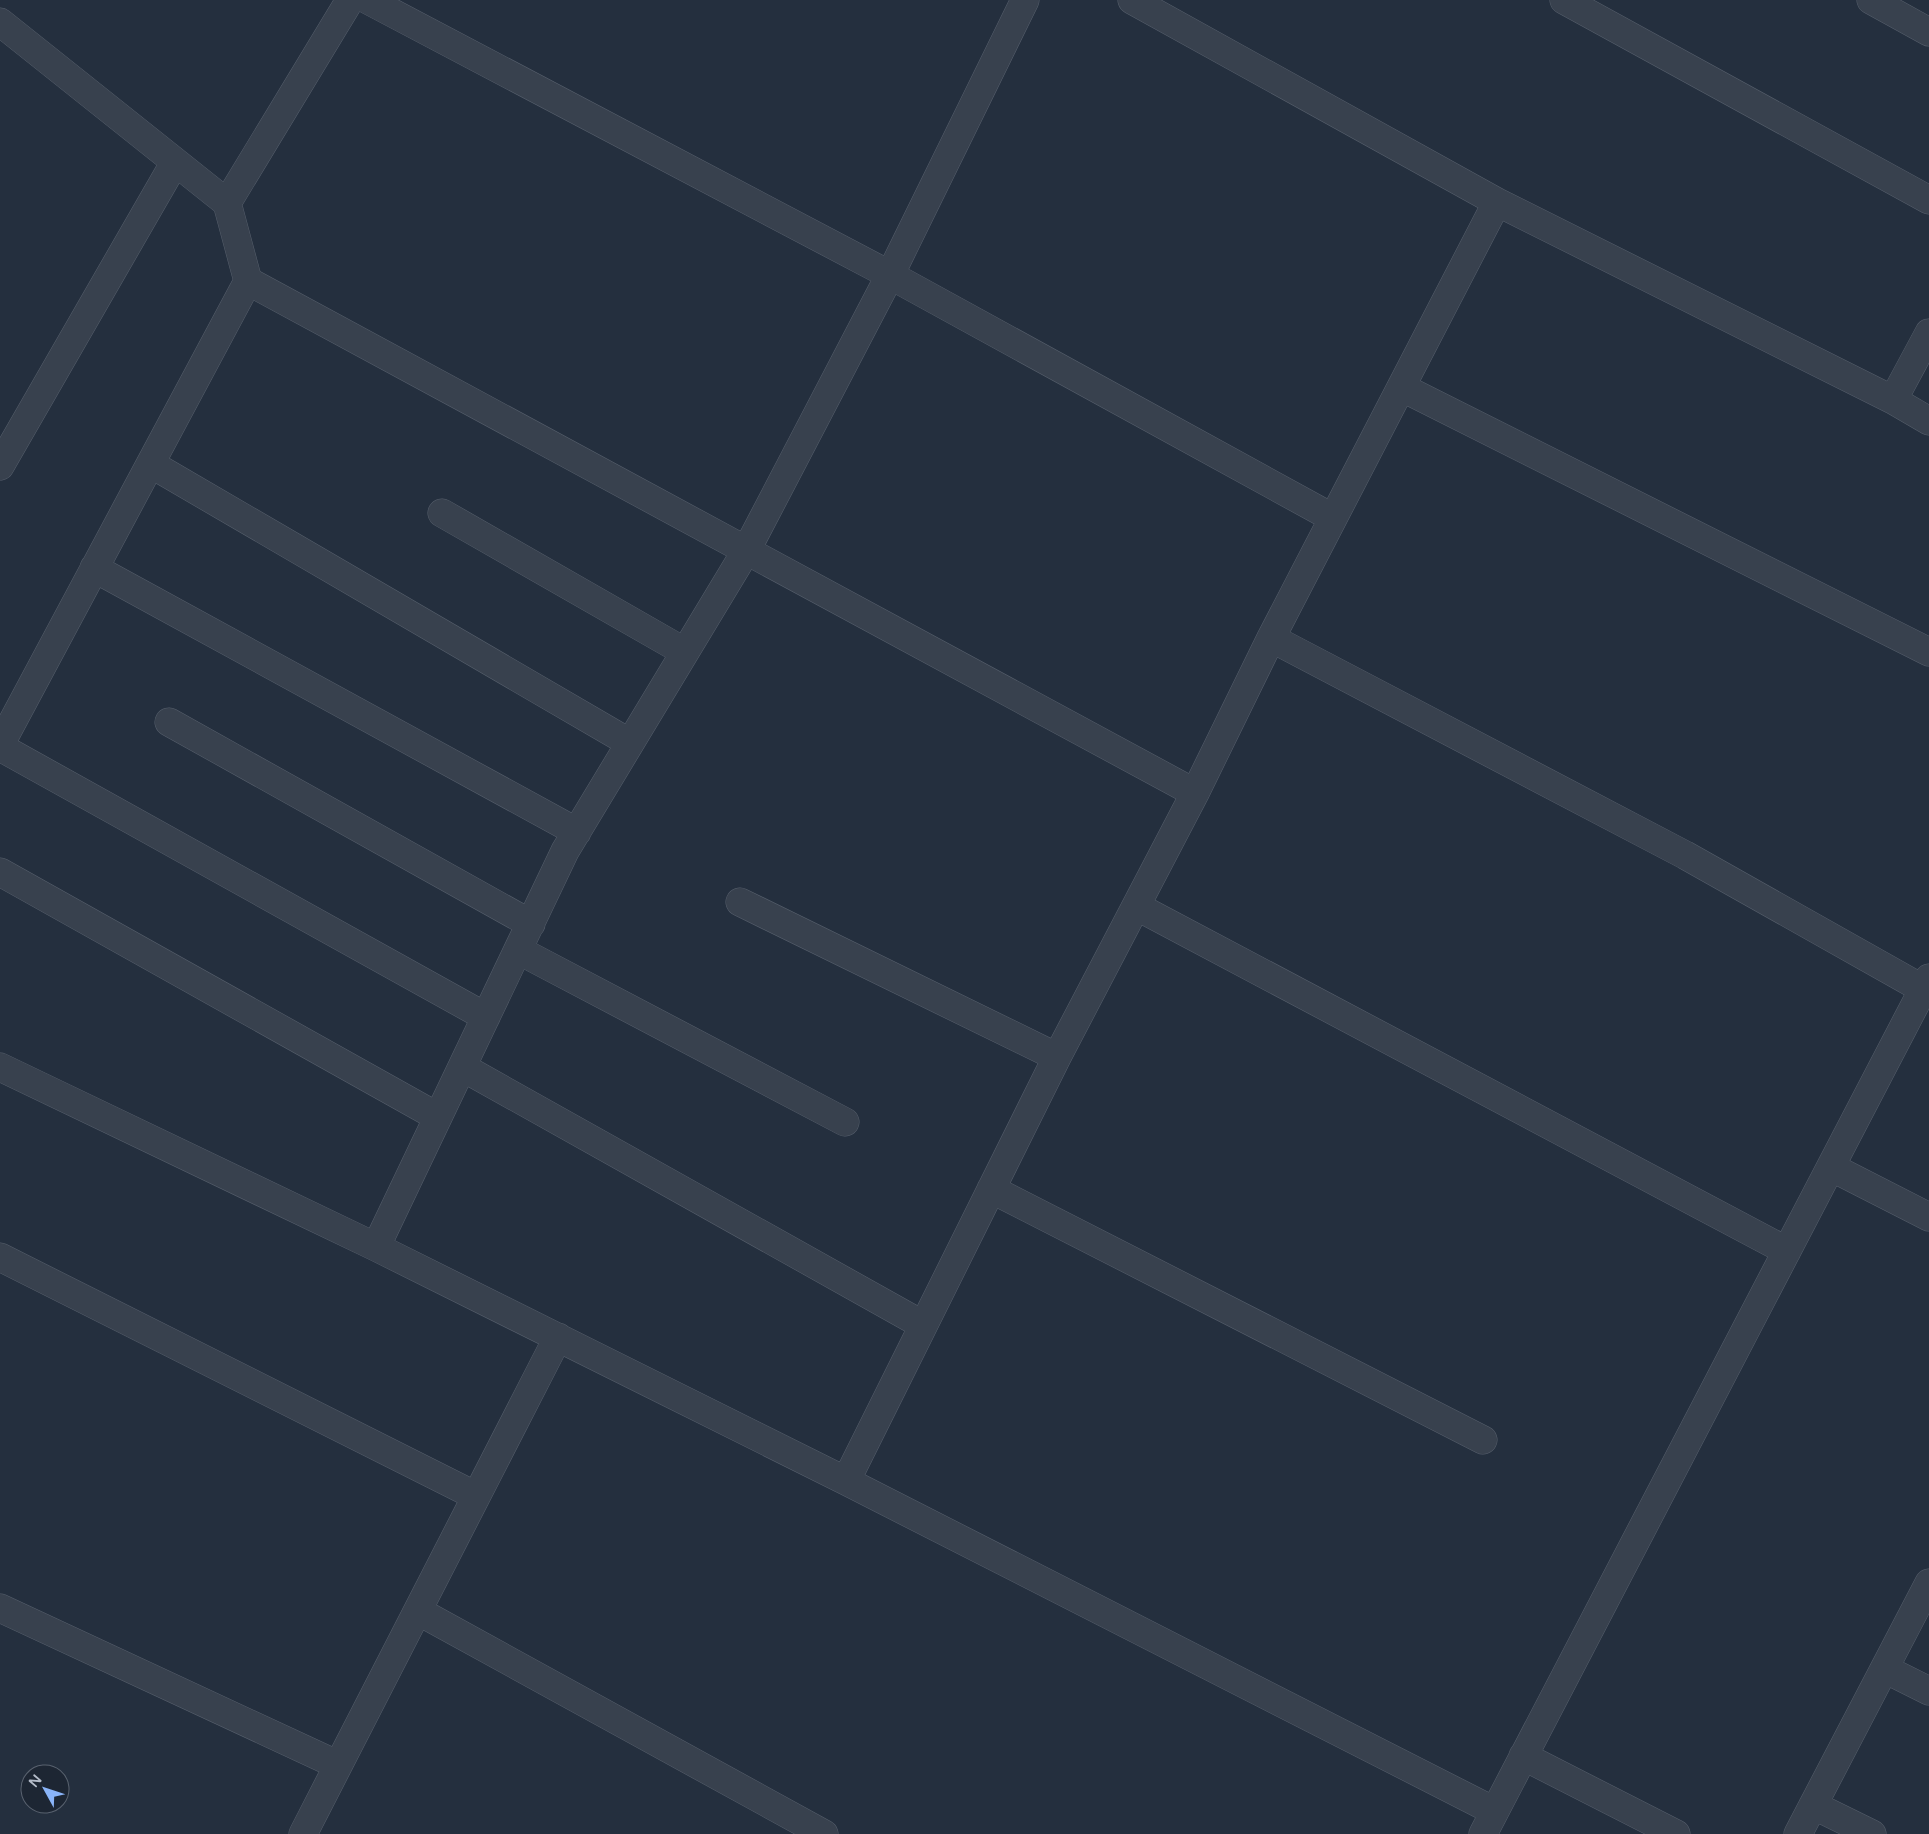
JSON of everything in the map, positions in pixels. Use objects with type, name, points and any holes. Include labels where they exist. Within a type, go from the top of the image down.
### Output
[{"type":"street","points":[[227,203],[350,0]]},
{"type":"street","points":[[368,0],[890,275],[1333,518]]},
{"type":"street","points":[[376,1247],[565,851],[746,551],[890,275],[1026,0]]},
{"type":"street","points":[[1132,0],[1497,202],[1893,400],[1929,421]]},
{"type":"street","points":[[1564,0],[1929,200]]},
{"type":"street","points":[[1871,0],[1929,32]]},
{"type":"street","points":[[0,22],[227,203],[248,281],[0,746],[486,1017]]},
{"type":"street","points":[[0,466],[175,162]]},
{"type":"street","points":[[846,1481],[1057,1057],[1195,793],[1271,638],[1497,202]]},
{"type":"street","points":[[248,281],[1195,793]]},
{"type":"street","points":[[1893,400],[1929,333]]},
{"type":"street","points":[[1401,387],[1929,652]]},
{"type":"street","points":[[151,464],[630,743]]},
{"type":"street","points":[[442,513],[685,652]]},
{"type":"street","points":[[94,568],[577,832]]},
{"type":"street","points":[[0,1067],[376,1247],[846,1481],[1488,1823],[1926,983],[1271,638]]},
{"type":"street","points":[[169,722],[531,924]]},
{"type":"street","points":[[0,872],[438,1117]]},
{"type":"street","points":[[740,902],[1057,1057]]},
{"type":"street","points":[[1136,906],[1787,1251]]},
{"type":"street","points":[[518,950],[845,1122]]},
{"type":"street","points":[[462,1067],[923,1325]]},
{"type":"street","points":[[1831,1167],[1929,1217]]},
{"type":"street","points":[[991,1189],[1483,1440]]},
{"type":"street","points":[[0,1257],[476,1496]]},
{"type":"street","points":[[303,1834],[558,1337]]},
{"type":"street","points":[[1798,1834],[1929,1583]]},
{"type":"street","points":[[0,1608],[338,1765]]},
{"type":"street","points":[[418,1611],[824,1834]]},
{"type":"street","points":[[1885,1668],[1929,1691]]},
{"type":"street","points":[[1523,1756],[1676,1834]]},
{"type":"street","points":[[1814,1805],[1872,1834]]}]
